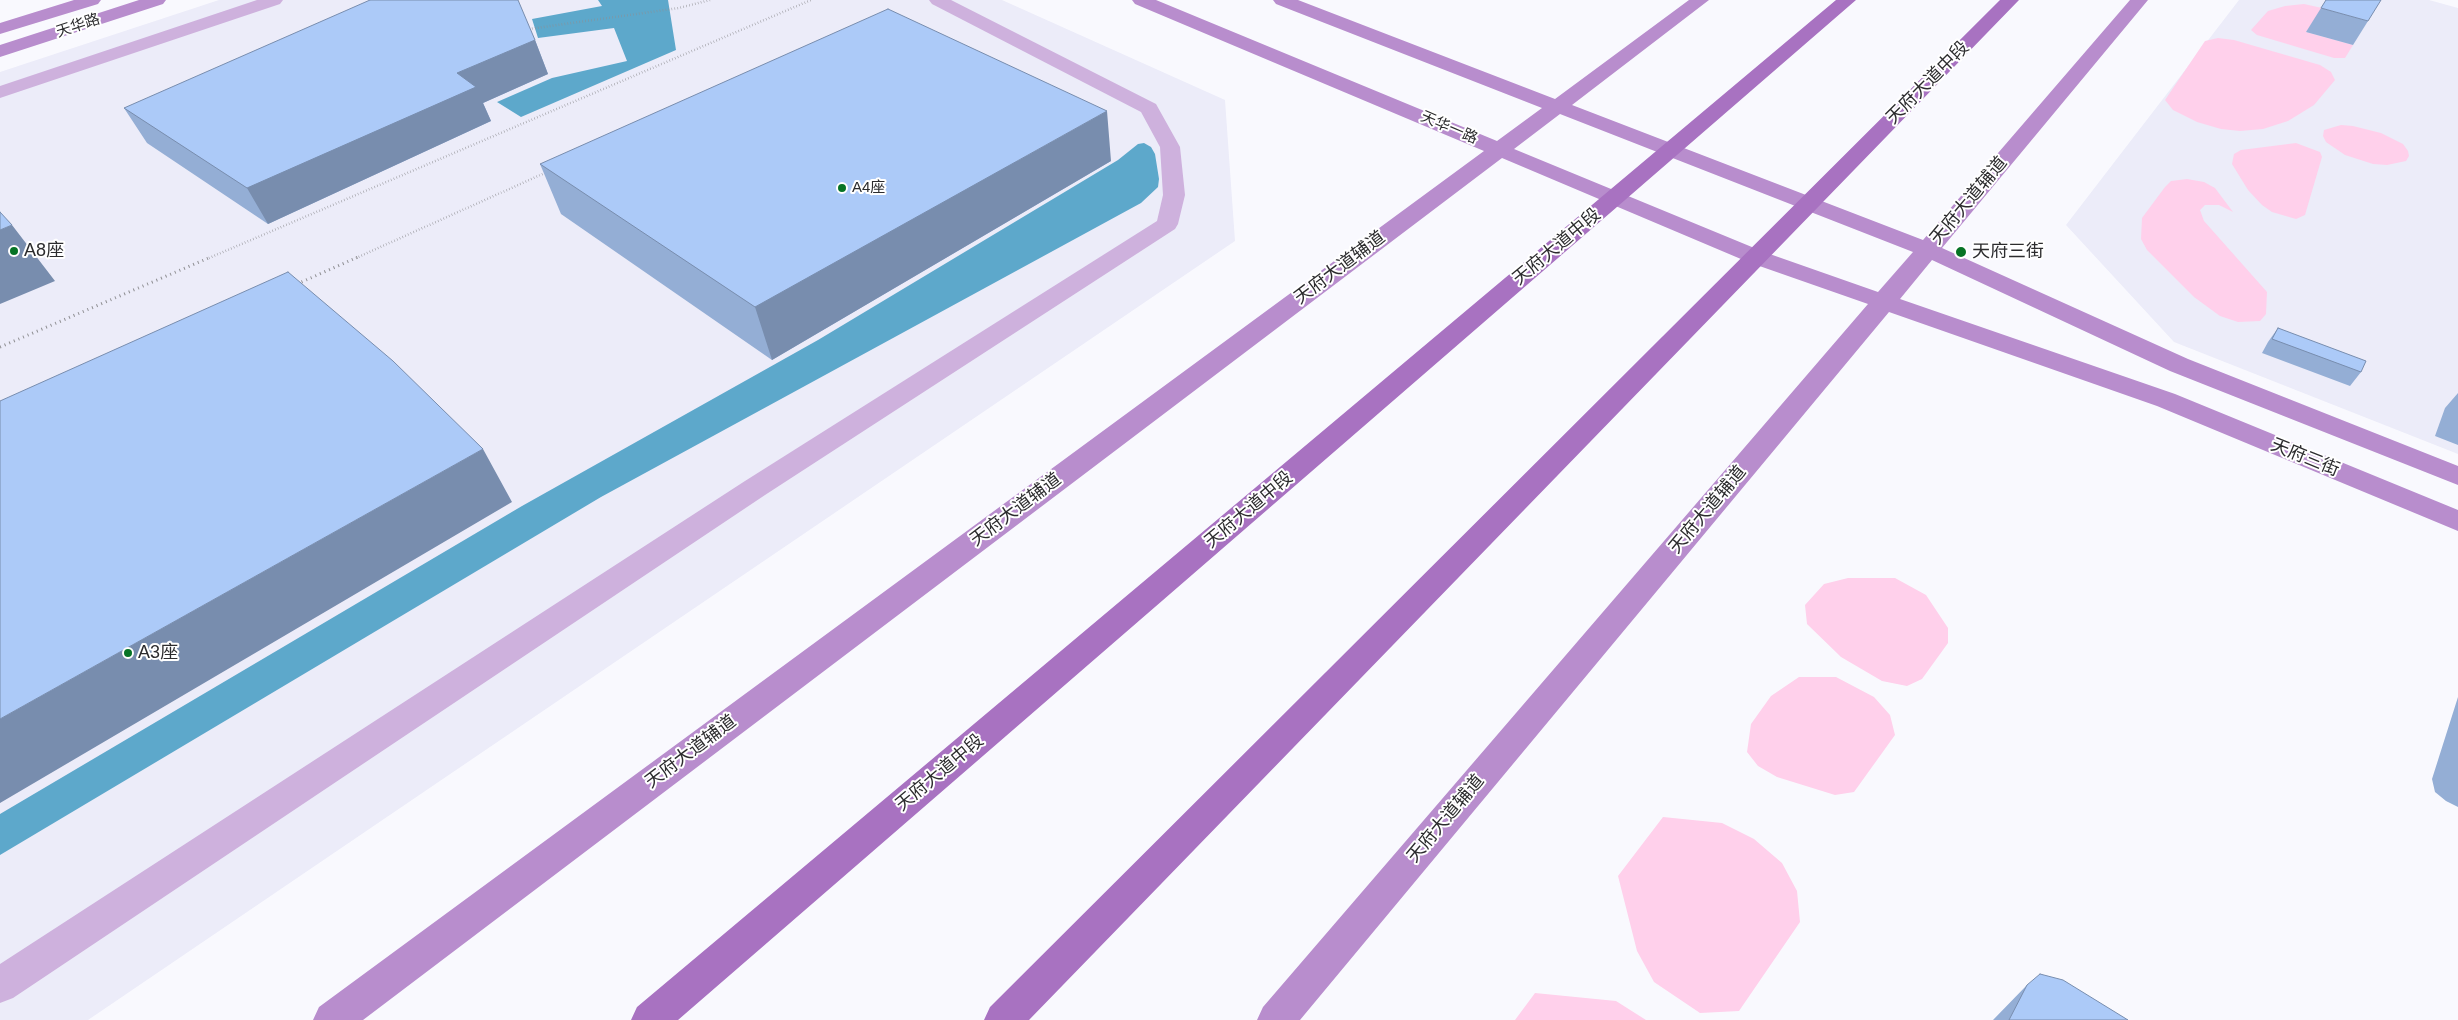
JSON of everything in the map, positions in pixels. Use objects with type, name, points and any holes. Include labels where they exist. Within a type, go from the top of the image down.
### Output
[{"type":"main road","name":"天府大道中段","points":[[650,1020],[1847,0]]},
{"type":"main road","name":"天府大道中段","points":[[1003,1020],[2010,0]]},
{"type":"street","name":"天华路","points":[[0,30],[92,0]]},
{"type":"street","name":"天华路","points":[[0,51],[157,0]]},
{"type":"street","name":"天华一路","points":[[1142,0],[1756,257]]},
{"type":"street","points":[[1282,0],[1928,250],[2179,365],[2458,476]]},
{"type":"street","name":"天府大道辅道","points":[[332,1020],[1700,0]]},
{"type":"street","name":"天府大道辅道","points":[[1276,1020],[2139,0]]},
{"type":"street","name":"天府三街","points":[[1756,257],[1883,303],[2166,400],[2458,521]]},
{"type":"lane","points":[[0,92],[274,0]]},
{"type":"lane","points":[[0,985],[755,488],[1167,224],[1174,195],[1170,147],[1149,108],[938,0]]},
{"type":"path","points":[[529,29],[679,8],[710,0]]},
{"type":"path","points":[[0,347],[811,0]]},
{"type":"path","points":[[292,287],[556,168]]},
{"type":"shaded area","points":[[219,0],[1002,0],[1225,100],[1235,241],[88,1020],[0,1020],[0,72]]},
{"type":"shaded area","points":[[2239,0],[2429,0],[2458,8],[2458,454],[2174,342],[2066,225]]},
{"type":"shaded area","points":[[2304,4],[2322,8],[2306,32],[2353,45],[2345,58],[2334,58],[2257,35],[2251,30],[2268,11],[2285,6]]},
{"type":"shaded area","points":[[2218,38],[2234,40],[2320,65],[2331,72],[2335,80],[2314,105],[2288,121],[2263,129],[2240,131],[2221,129],[2197,122],[2173,110],[2165,100],[2205,41]]},
{"type":"shaded area","points":[[2341,125],[2381,133],[2403,144],[2409,156],[2406,161],[2387,165],[2373,164],[2345,155],[2326,142],[2323,136],[2324,130]]},
{"type":"shaded area","points":[[2296,143],[2320,152],[2322,157],[2305,215],[2296,219],[2272,212],[2262,205],[2248,190],[2232,164],[2234,154],[2241,150]]},
{"type":"shaded area","points":[[2187,179],[2204,182],[2215,188],[2233,212],[2219,205],[2205,205],[2200,210],[2204,221],[2267,292],[2266,314],[2260,321],[2238,322],[2220,316],[2194,297],[2147,250],[2141,239],[2142,218],[2165,187],[2171,181]]},
{"type":"shaded area","points":[[1848,578],[1895,578],[1926,595],[1948,628],[1948,643],[1922,679],[1907,686],[1882,681],[1841,657],[1807,624],[1805,605],[1824,584]]},
{"type":"shaded area","points":[[1799,677],[1836,677],[1874,697],[1890,715],[1895,735],[1854,792],[1835,795],[1777,777],[1758,766],[1747,752],[1751,724],[1771,696]]},
{"type":"shaded area","points":[[1663,817],[1722,823],[1754,839],[1782,863],[1797,891],[1800,922],[1739,1011],[1700,1013],[1654,982],[1637,951],[1618,876]]},
{"type":"shaded area","points":[[1535,993],[1616,1001],[1646,1020],[1515,1020]]},
{"type":"water","points":[[598,0],[668,0],[676,50],[521,117],[497,102],[552,78],[627,61],[614,28],[538,38],[532,19],[602,6]]},
{"type":"water","points":[[1144,143],[1151,147],[1155,154],[1159,179],[1158,187],[1141,203],[601,497],[0,855],[0,814],[522,506],[818,340],[1118,160],[1138,144]]},
{"type":"building","points":[[370,0],[518,0],[535,40],[457,73],[476,87],[247,188],[124,108]]},
{"type":"building","points":[[2326,0],[2381,0],[2368,21],[2321,8]]},
{"type":"building","name":"A4座","points":[[888,9],[1107,111],[755,307],[540,164]]},
{"type":"building","points":[[0,212],[12,225],[0,230]]},
{"type":"building","name":"A3座","points":[[288,272],[393,361],[483,449],[0,719],[0,401]]},
{"type":"building","points":[[2278,328],[2366,361],[2361,372],[2272,339]]},
{"type":"building","points":[[2040,974],[2063,980],[2128,1020],[2009,1020],[2027,985]]},
{"type":"place","name":"A4座","points":[[842,188]]},
{"type":"place","name":"A8座","points":[[14,251]]},
{"type":"place","name":"天府三街","points":[[1961,252]]},
{"type":"place","name":"A3座","points":[[128,653]]}]
